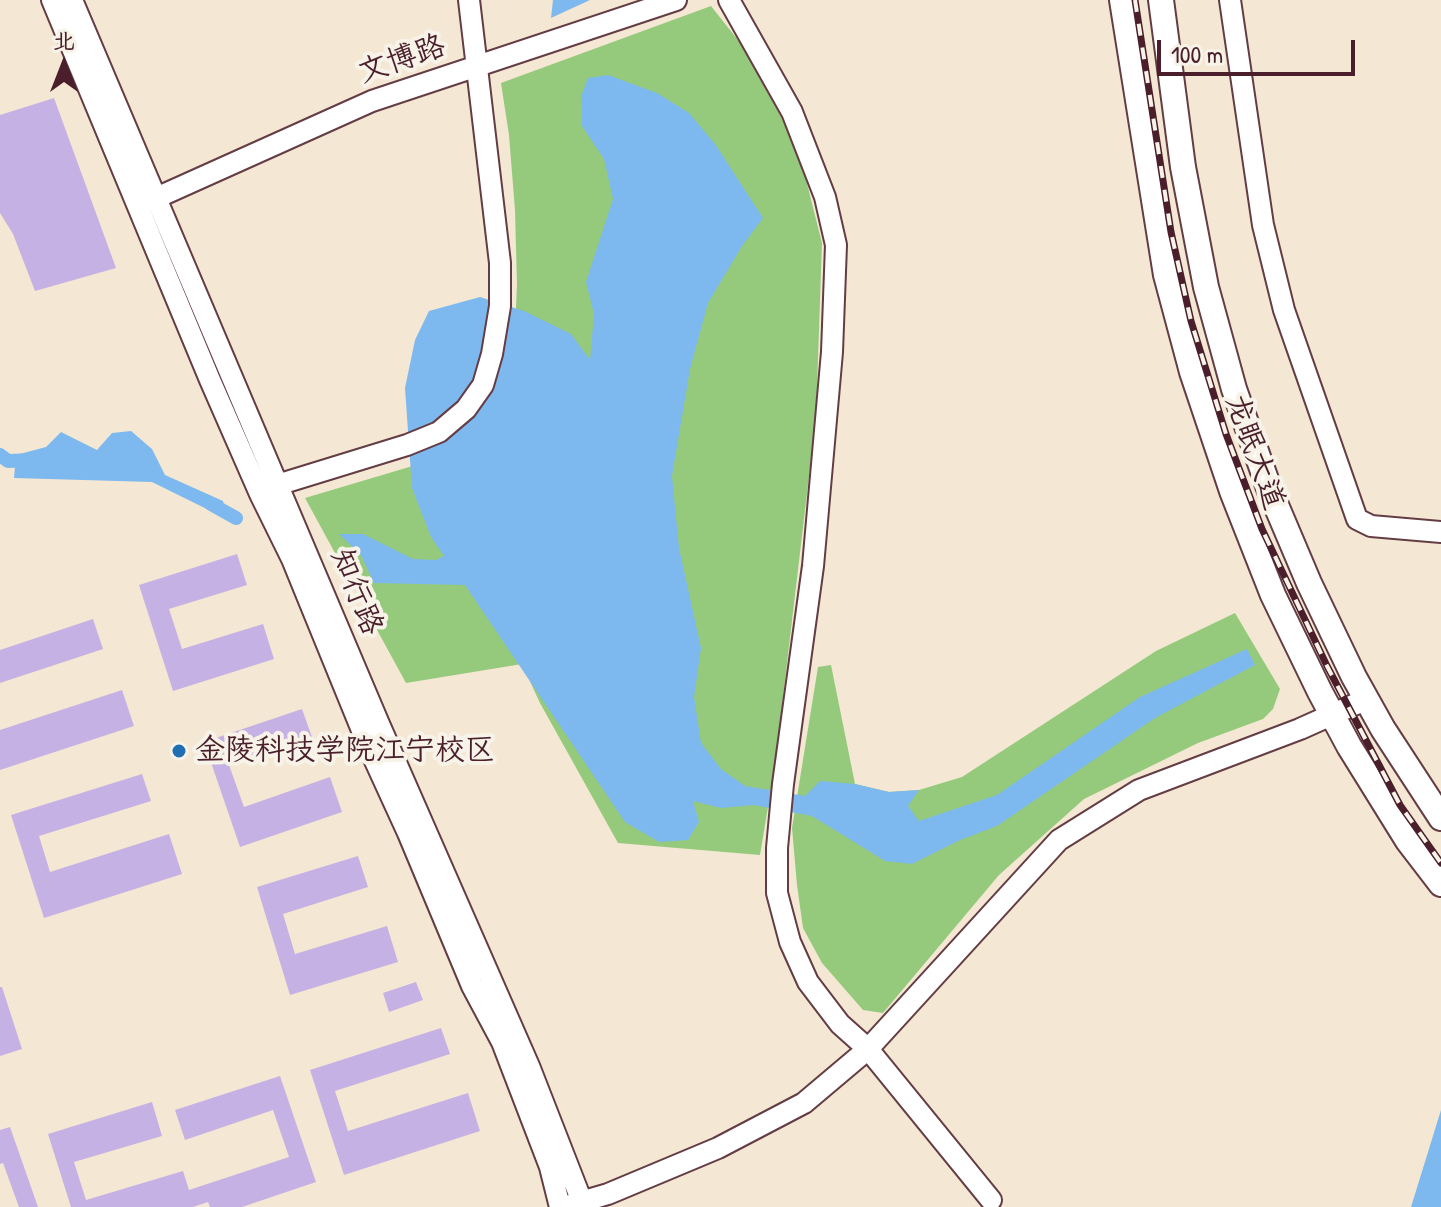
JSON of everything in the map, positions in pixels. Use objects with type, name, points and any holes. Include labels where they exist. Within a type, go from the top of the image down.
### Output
[{"type":"main road","name":"龙眠大道","points":[[1122,0],[1166,275],[1192,372],[1232,491],[1273,595],[1332,714],[1408,841],[1441,884]]},
{"type":"main road","name":"龙眠大道","points":[[1161,0],[1183,167],[1206,287],[1234,389],[1270,491],[1298,557],[1367,699],[1441,818]]},
{"type":"street","name":"知行路","points":[[52,0],[210,380],[292,559],[472,986],[514,1071],[550,1167],[572,1206]]},
{"type":"street","name":"知行路","points":[[72,0],[277,485],[529,1066],[572,1206]]},
{"type":"street","points":[[277,485],[407,445],[439,432],[466,409],[483,385],[500,306],[500,263],[469,0]]},
{"type":"street","name":"文博路","points":[[156,198],[372,101],[676,0]]},
{"type":"street","points":[[729,0],[792,112],[825,197],[836,245],[832,352],[813,566],[783,784],[777,848],[777,893],[790,942],[808,982],[840,1024],[868,1049],[991,1200]]},
{"type":"street","points":[[1230,0],[1263,225],[1284,310],[1357,519],[1371,526],[1441,532]]},
{"type":"street","points":[[572,1206],[718,1148],[804,1103],[868,1049],[1059,840],[1139,790],[1367,699]]},
{"type":"green space","points":[[711,6],[753,59],[800,156],[822,243],[816,417],[775,765],[760,855],[618,843],[540,703],[522,664],[406,683],[305,498],[463,451],[514,352],[517,285],[515,210],[501,83]]},
{"type":"green space","points":[[1235,613],[1280,689],[1273,709],[1263,719],[1198,743],[1084,799],[999,875],[883,1013],[863,1010],[822,963],[803,928],[797,885],[792,828],[818,667],[831,665],[855,784],[889,792],[919,790],[962,777],[1156,651]]},
{"type":"water","points":[[553,0],[590,0],[551,18]]},
{"type":"water","points":[[608,75],[657,93],[689,113],[715,144],[763,218],[742,246],[708,303],[690,369],[672,476],[679,548],[701,648],[694,697],[701,743],[721,769],[745,786],[805,796],[820,781],[855,784],[889,792],[919,790],[908,806],[919,821],[997,795],[1140,697],[1247,649],[1255,665],[1155,718],[997,826],[912,864],[885,861],[812,816],[754,805],[721,808],[693,801],[699,822],[688,840],[659,842],[625,822],[465,585],[374,583],[361,555],[339,534],[363,534],[413,559],[436,560],[444,556],[431,537],[412,488],[405,388],[415,340],[429,311],[480,297],[524,311],[571,334],[590,360],[594,314],[586,282],[613,199],[604,159],[582,126],[581,97],[588,78]]},
{"type":"water","points":[[131,431],[152,449],[165,475],[223,501],[227,519],[152,482],[14,478],[16,455],[46,447],[61,432],[97,450],[112,433]]},
{"type":"water","points":[[1441,1110],[1441,1207],[1411,1207]]},
{"type":"building","points":[[54,98],[116,268],[35,291],[13,234],[0,213],[0,115]]},
{"type":"building","points":[[237,554],[247,585],[169,609],[182,649],[263,624],[274,659],[173,691],[139,585]]},
{"type":"building","points":[[93,619],[103,649],[0,683],[0,650]]},
{"type":"building","points":[[122,690],[134,726],[0,770],[0,730]]},
{"type":"building","points":[[302,709],[312,737],[229,765],[244,807],[330,777],[342,812],[240,847],[204,742]]},
{"type":"building","points":[[142,774],[151,801],[39,836],[50,872],[169,834],[182,874],[44,918],[11,815]]},
{"type":"building","points":[[358,856],[368,887],[283,914],[295,954],[387,926],[398,962],[290,995],[257,887]]},
{"type":"building","points":[[416,982],[423,1000],[389,1012],[383,993]]},
{"type":"building","points":[[0,987],[22,1049],[0,1056]]},
{"type":"building","points":[[441,1028],[450,1054],[335,1091],[348,1131],[468,1093],[480,1131],[344,1175],[310,1070]]},
{"type":"building","points":[[280,1076],[316,1182],[242,1207],[210,1207],[208,1202],[193,1207],[71,1207],[48,1134],[152,1102],[162,1136],[74,1162],[86,1200],[183,1171],[189,1190],[289,1157],[273,1110],[185,1140],[175,1110]]},
{"type":"building","points":[[10,1127],[38,1207],[19,1207],[3,1163],[0,1164],[0,1130]]},
{"type":"waterway","points":[[0,455],[8,461],[34,460]]},
{"type":"waterway","points":[[211,504],[236,518]]},
{"type":"railway","points":[[1135,0],[1171,232],[1191,321],[1226,434],[1262,529],[1327,666],[1400,805],[1441,863]]},
{"type":"place","name":"金陵科技学院江宁校区","points":[[179,751]]}]
